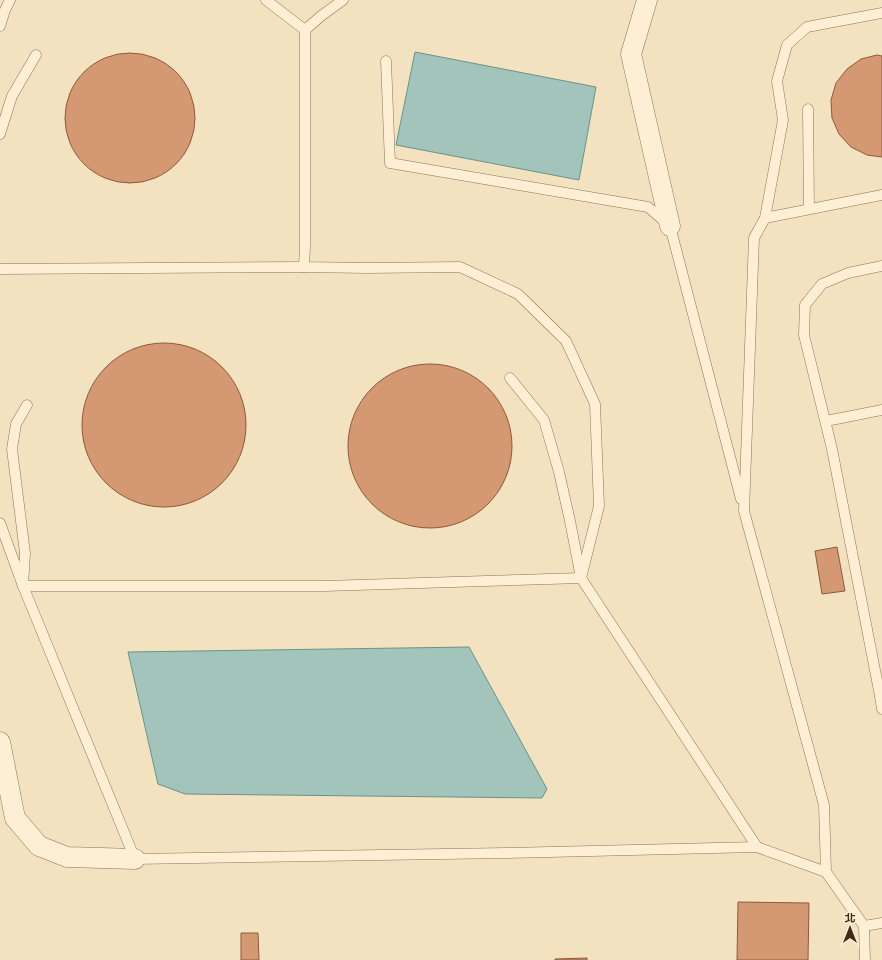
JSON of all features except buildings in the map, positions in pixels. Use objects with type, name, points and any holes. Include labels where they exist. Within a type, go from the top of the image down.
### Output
[{"type":"street","points":[[648,0],[631,54],[670,226]]},
{"type":"street","points":[[0,742],[15,818],[39,846],[67,857],[135,859]]},
{"type":"lane","points":[[0,26],[10,0]]},
{"type":"lane","points":[[266,0],[305,30]]},
{"type":"lane","points":[[304,266],[305,30],[343,0]]},
{"type":"lane","points":[[744,511],[754,238],[765,218],[783,120],[777,81],[787,45],[807,27],[882,12]]},
{"type":"lane","points":[[0,134],[12,96],[36,55]]},
{"type":"lane","points":[[386,61],[390,163],[648,207],[670,226],[744,511],[824,805],[826,872],[864,926],[865,960]]},
{"type":"lane","points":[[808,109],[809,209]]},
{"type":"lane","points":[[765,218],[882,195]]},
{"type":"lane","points":[[0,269],[304,266],[366,268],[460,267],[518,294],[566,341],[595,404],[599,506],[580,578]]},
{"type":"lane","points":[[882,266],[848,273],[822,284],[805,304],[804,335],[832,449],[881,696],[882,709]]},
{"type":"lane","points":[[510,378],[544,420],[569,514],[580,578],[757,847]]},
{"type":"lane","points":[[23,586],[25,553],[12,449],[16,424],[27,405]]},
{"type":"lane","points":[[826,421],[882,410]]},
{"type":"lane","points":[[0,523],[23,586],[135,859],[757,847],[826,872]]},
{"type":"lane","points":[[23,586],[324,586],[580,578]]},
{"type":"lane","points":[[864,926],[882,923]]},
{"type":"water","points":[[415,52],[596,87],[579,180],[396,145]]},
{"type":"water","points":[[469,647],[547,789],[542,798],[185,794],[158,784],[128,652]]}]
